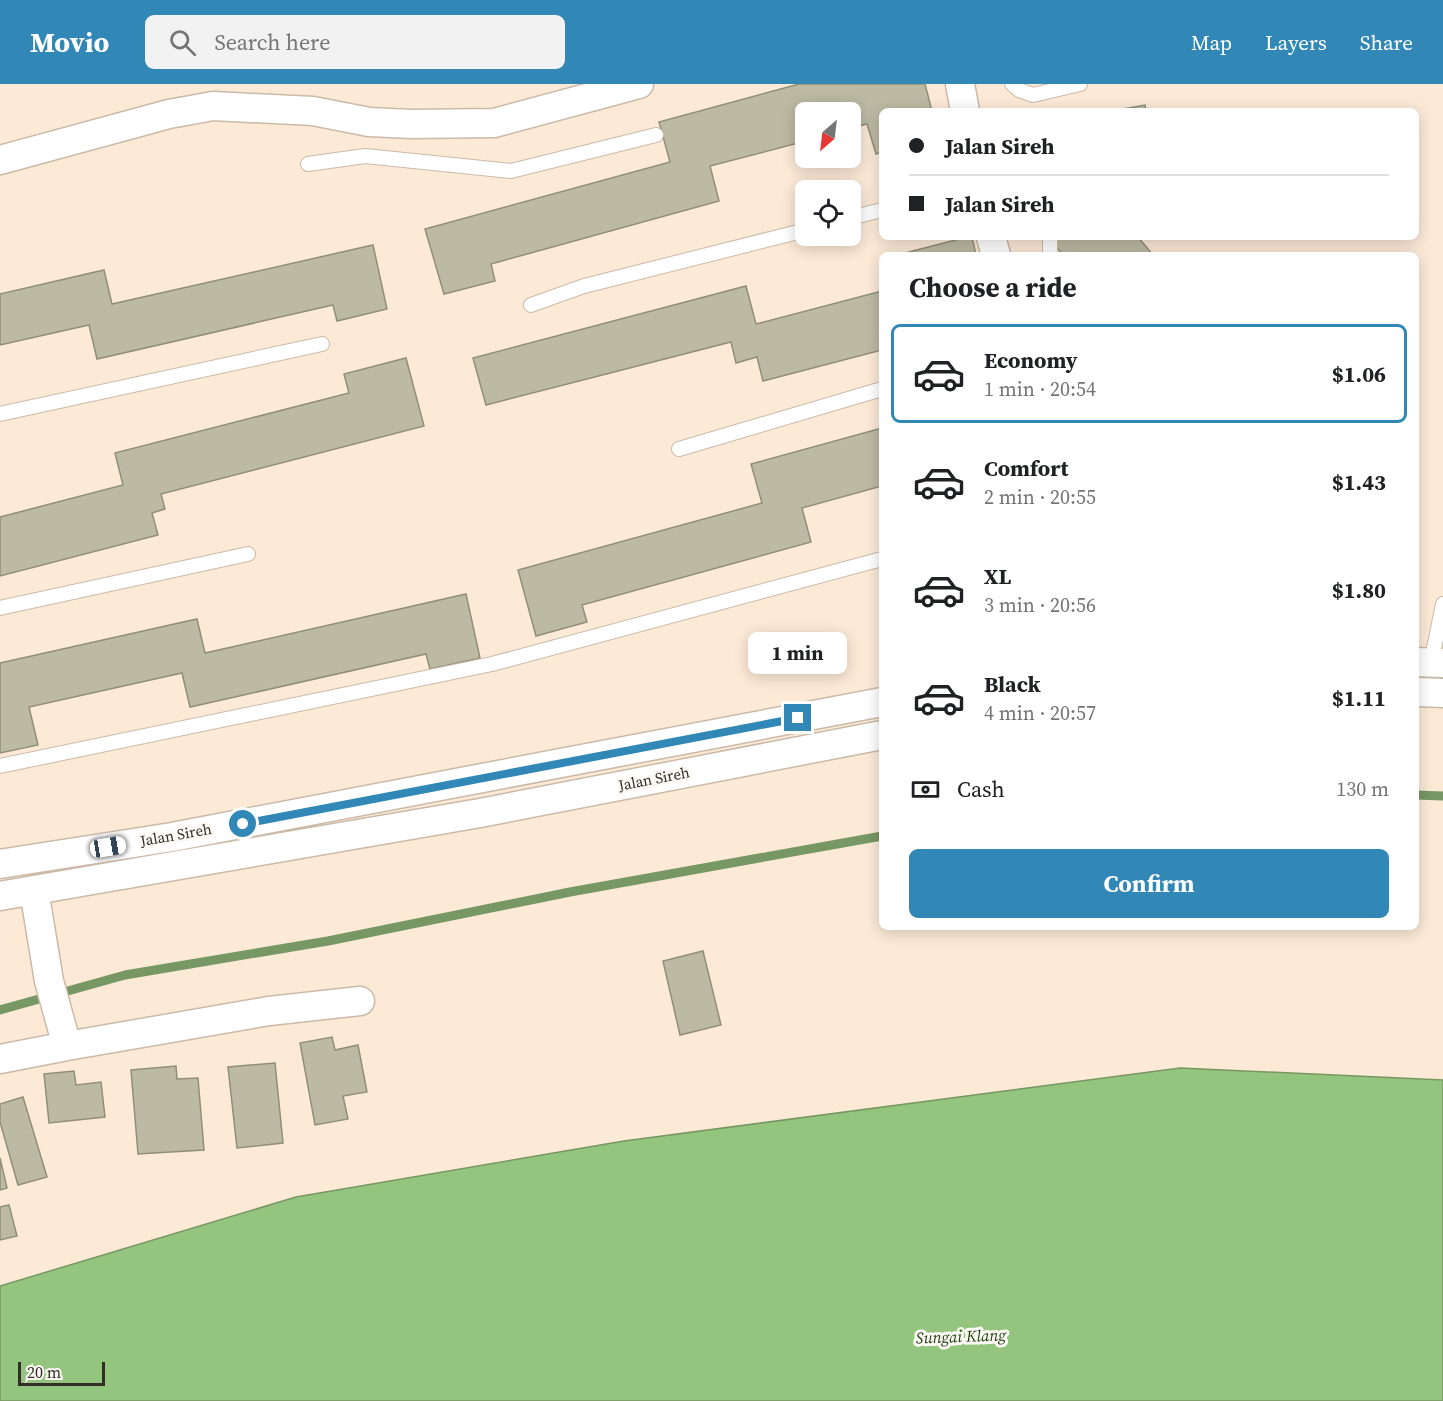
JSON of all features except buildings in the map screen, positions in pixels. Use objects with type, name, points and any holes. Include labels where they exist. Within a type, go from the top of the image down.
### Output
[{"type":"street","points":[[0,160],[169,114],[213,106],[313,111],[369,122],[494,123],[639,84]]},
{"type":"street","points":[[960,84],[964,108]]},
{"type":"street","points":[[1419,692],[1443,693]]},
{"type":"street","name":"Jalan Sireh","points":[[0,864],[172,837],[879,703]]},
{"type":"street","name":"Jalan Sireh","points":[[0,896],[491,811],[879,736]]},
{"type":"street","points":[[34,890],[49,981],[67,1046]]},
{"type":"street","points":[[0,1059],[269,1011],[360,1001]]},
{"type":"lane","points":[[1012,84],[1019,90],[1033,95],[1080,84]]},
{"type":"lane","points":[[308,164],[365,156],[512,171],[656,135]]},
{"type":"lane","points":[[861,216],[879,211]]},
{"type":"lane","points":[[531,305],[584,286],[795,233]]},
{"type":"lane","points":[[0,414],[322,344]]},
{"type":"lane","points":[[679,449],[879,390]]},
{"type":"lane","points":[[0,608],[248,554]]},
{"type":"lane","points":[[0,766],[492,664],[879,560]]},
{"type":"lane","points":[[1430,663],[1443,604]]},
{"type":"water","name":"Sungai Klang","points":[[1180,1068],[1443,1080],[1443,1401],[0,1401],[0,1286],[296,1197],[624,1141]]},
{"type":"waterway","points":[[1419,795],[1443,796]]},
{"type":"waterway","points":[[0,1010],[125,975],[328,941],[570,892],[879,837]]},
{"type":"route","points":[[243,824],[798,718]]}]
